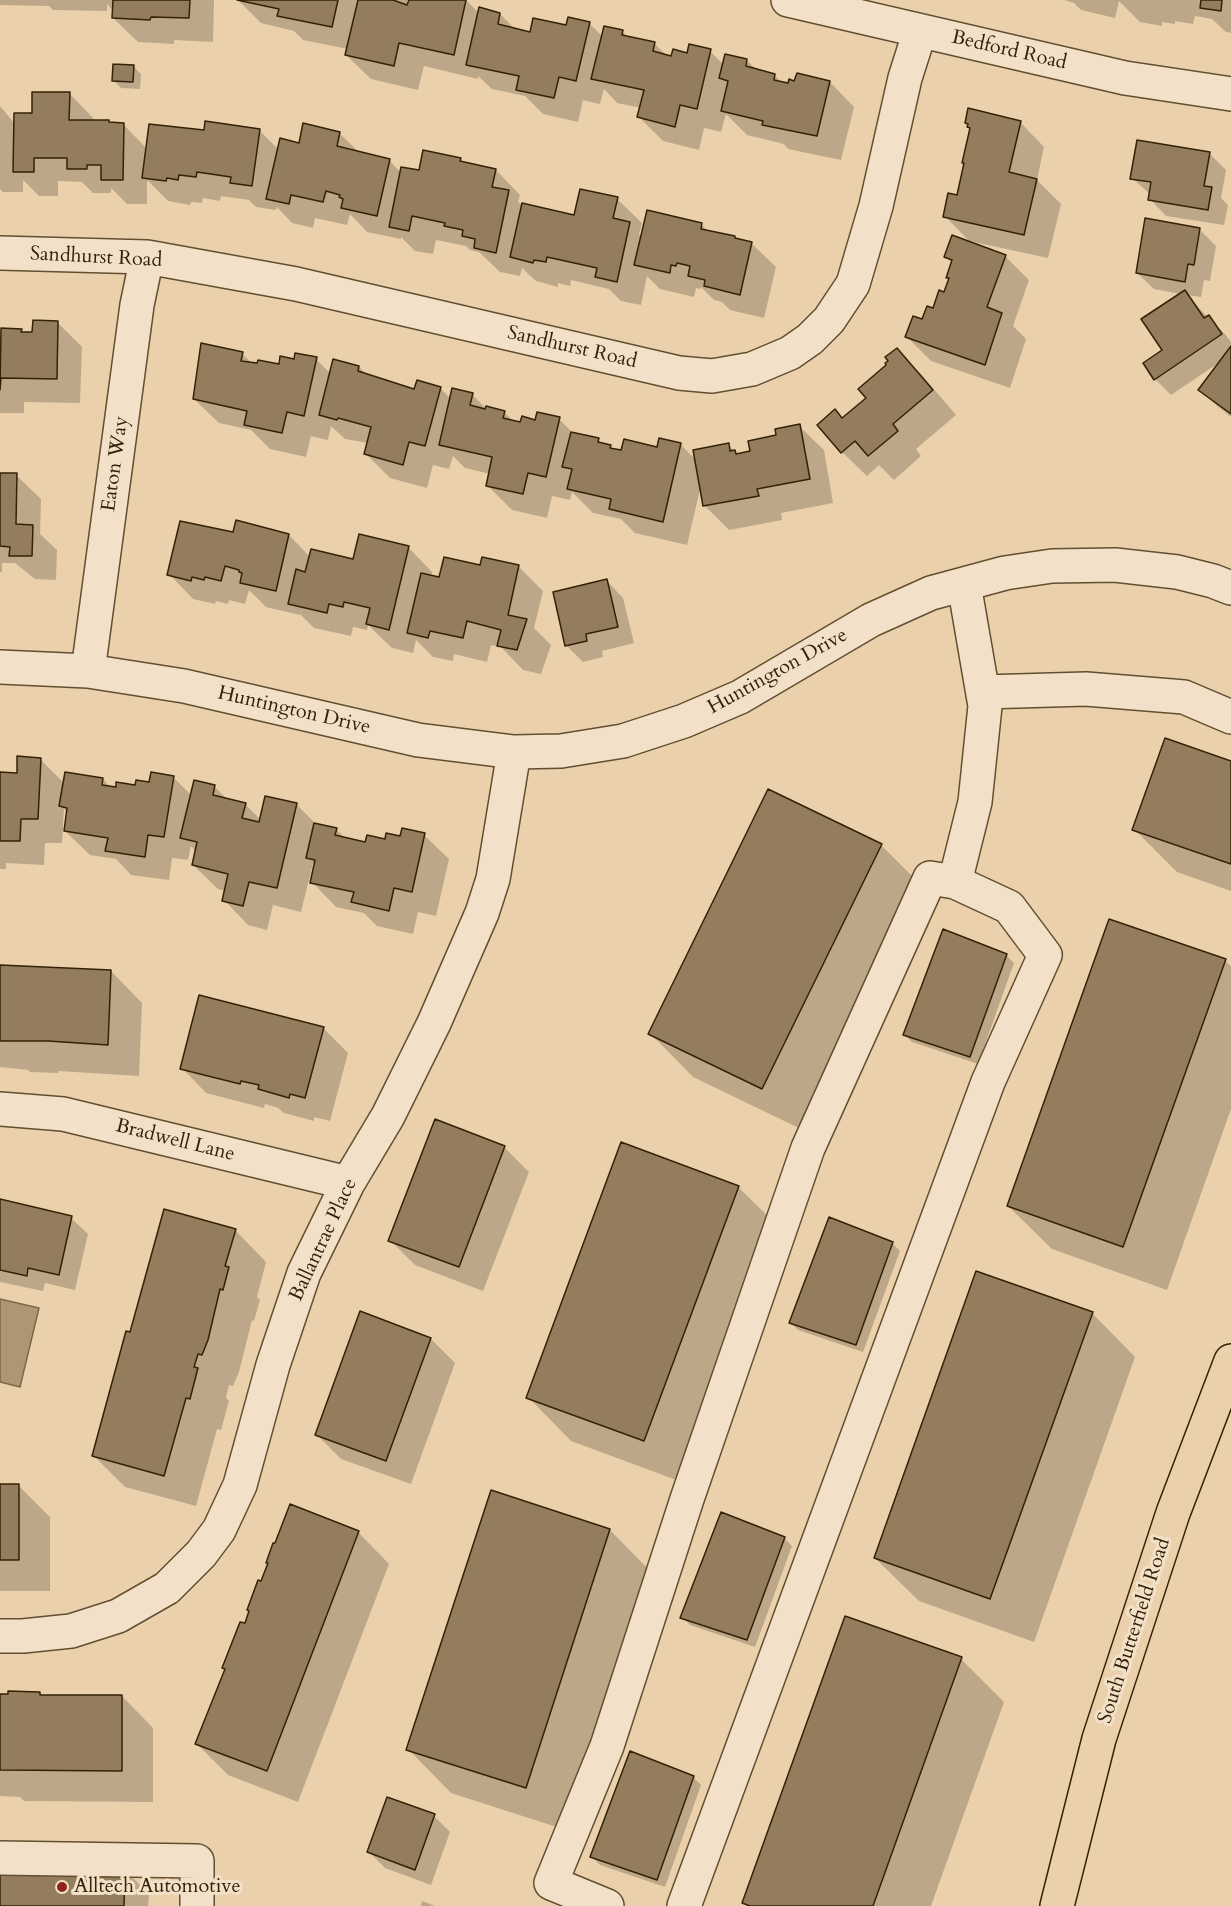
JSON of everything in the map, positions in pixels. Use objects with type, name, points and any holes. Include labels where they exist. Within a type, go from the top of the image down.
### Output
[{"type":"main road","name":"South Butterfield Road","points":[[1057,1906],[1099,1739],[1173,1513],[1231,1361]]},
{"type":"street","name":"Bedford Road","points":[[788,0],[1125,78],[1231,94]]},
{"type":"street","name":"Sandhurst Road","points":[[0,253],[147,257],[296,284],[679,373],[712,376],[752,369],[790,353],[810,339],[829,320],[853,284],[876,206],[905,78],[920,31]]},
{"type":"street","name":"Eaton Way","points":[[88,671],[137,304],[147,257]]},
{"type":"street","name":"Huntington Drive","points":[[0,667],[88,671],[184,686],[418,740],[514,752],[561,751],[623,741],[684,721],[740,697],[871,620],[931,593],[1005,573],[1052,566],[1115,565],[1177,572],[1231,588]]},
{"type":"street","points":[[955,882],[975,802],[985,706],[964,584]]},
{"type":"street","points":[[983,692],[1086,689],[1184,697],[1231,717]]},
{"type":"street","name":"Ballantrae Place","points":[[0,1636],[71,1631],[118,1616],[166,1588],[201,1554],[219,1530],[240,1485],[273,1365],[304,1274],[348,1183],[388,1116],[429,1034],[482,913],[493,879],[514,752]]},
{"type":"street","points":[[607,1906],[551,1883],[607,1746],[687,1499],[807,1148],[930,878],[955,882],[1009,907],[1045,955],[988,1082],[684,1906]]},
{"type":"street","name":"Bradwell Lane","points":[[0,1108],[63,1114],[348,1183]]},
{"type":"street","points":[[0,1858],[197,1861],[197,1906]]},
{"type":"shaded area","points":[[0,1299],[39,1308],[20,1387],[0,1382]]},
{"type":"building","points":[[113,0],[190,0],[189,18],[151,17],[150,20],[112,18]]},
{"type":"building","points":[[237,0],[338,0],[332,27],[277,16],[279,9]]},
{"type":"building","points":[[358,0],[393,0],[407,5],[409,0],[466,0],[454,55],[399,43],[394,66],[345,55]]},
{"type":"building","points":[[1201,0],[1222,0],[1221,11],[1200,8]]},
{"type":"building","points":[[479,7],[500,13],[498,24],[530,32],[533,18],[566,25],[568,17],[590,22],[576,81],[559,77],[554,98],[516,90],[519,76],[466,65]]},
{"type":"building","points":[[604,26],[623,30],[622,35],[655,42],[653,51],[671,56],[673,49],[687,53],[689,44],[711,49],[697,109],[680,105],[675,127],[637,117],[644,90],[591,79]]},
{"type":"building","points":[[725,54],[747,59],[746,66],[775,74],[774,80],[788,83],[789,79],[794,81],[797,73],[830,81],[817,136],[762,125],[763,121],[721,111],[728,81],[719,78]]},
{"type":"building","points":[[113,64],[134,65],[133,82],[112,81]]},
{"type":"building","points":[[32,92],[70,92],[69,120],[109,120],[109,122],[124,123],[123,180],[101,180],[101,165],[87,165],[87,169],[67,169],[67,158],[34,158],[34,172],[13,172],[14,113],[32,113]]},
{"type":"building","points":[[968,108],[1021,121],[1009,172],[1037,179],[1024,235],[943,217],[948,193],[957,195],[970,128],[965,123]]},
{"type":"building","points":[[205,121],[260,129],[252,186],[230,183],[231,177],[197,172],[196,177],[179,175],[178,180],[142,178],[149,124],[204,130]]},
{"type":"building","points":[[303,123],[340,132],[337,146],[390,159],[377,216],[341,208],[343,199],[339,197],[340,195],[326,191],[323,202],[291,195],[289,204],[266,199],[280,138],[299,143]]},
{"type":"building","points":[[1137,140],[1210,152],[1204,186],[1212,187],[1208,210],[1148,200],[1151,182],[1130,179]]},
{"type":"building","points":[[423,150],[461,158],[460,161],[496,169],[492,187],[509,190],[496,253],[474,248],[475,239],[462,236],[463,230],[444,226],[445,223],[412,216],[409,231],[389,227],[401,167],[419,170]]},
{"type":"building","points":[[580,189],[618,197],[613,218],[630,222],[617,282],[595,277],[597,268],[547,257],[546,262],[534,260],[533,263],[510,257],[522,203],[574,215]]},
{"type":"building","points":[[647,210],[702,223],[701,229],[752,242],[740,295],[704,286],[705,280],[688,276],[690,266],[677,263],[676,266],[671,265],[670,273],[634,265]]},
{"type":"building","points":[[1145,218],[1200,228],[1194,265],[1188,264],[1185,282],[1136,273]]},
{"type":"building","points":[[952,235],[1006,255],[987,307],[1002,313],[985,365],[905,337],[913,316],[922,319],[927,306],[933,308],[939,290],[944,292],[952,260],[944,257]]},
{"type":"building","points":[[1185,290],[1204,318],[1209,315],[1222,334],[1154,380],[1143,363],[1162,350],[1141,319]]},
{"type":"building","points":[[33,320],[58,321],[57,379],[1,378],[0,390],[1,328],[32,332]]},
{"type":"building","points":[[201,343],[243,352],[241,361],[257,363],[258,360],[279,364],[280,356],[294,359],[295,353],[317,357],[304,416],[287,412],[282,433],[244,425],[247,411],[193,399]]},
{"type":"building","points":[[1231,346],[1231,414],[1198,390]]},
{"type":"building","points":[[897,348],[933,390],[893,424],[898,431],[868,456],[855,441],[841,453],[817,425],[835,409],[842,418],[866,398],[858,389],[886,365],[888,361],[885,357]]},
{"type":"building","points":[[333,359],[359,366],[358,371],[414,389],[417,380],[441,387],[425,446],[409,442],[403,465],[364,454],[371,427],[319,415]]},
{"type":"building","points":[[452,388],[473,393],[470,405],[505,411],[503,418],[520,422],[522,416],[535,420],[537,412],[560,417],[546,477],[528,473],[523,494],[486,486],[492,457],[439,445]]},
{"type":"building","points":[[800,424],[810,479],[757,489],[759,496],[703,506],[693,450],[729,443],[730,451],[735,450],[736,454],[750,451],[748,441],[776,435],[775,429]]},
{"type":"building","points":[[571,432],[599,438],[598,442],[621,450],[624,439],[657,447],[659,438],[681,443],[663,522],[609,509],[611,499],[567,489],[572,469],[562,467]]},
{"type":"building","points":[[0,473],[17,473],[16,524],[33,525],[32,556],[9,556],[10,547],[0,546]]},
{"type":"building","points":[[236,520],[289,534],[276,591],[240,583],[242,573],[225,566],[221,581],[192,577],[191,581],[167,575],[180,521],[233,532]]},
{"type":"building","points":[[359,534],[409,546],[389,630],[366,624],[370,608],[344,602],[343,607],[329,604],[327,613],[288,604],[296,569],[305,572],[311,549],[353,559]]},
{"type":"building","points":[[444,557],[480,565],[482,557],[519,565],[508,615],[527,619],[517,650],[497,646],[501,630],[467,621],[463,638],[430,631],[428,638],[407,633],[421,573],[439,577]]},
{"type":"building","points":[[607,579],[618,627],[586,634],[587,641],[565,646],[553,592]]},
{"type":"building","points":[[1165,738],[1231,761],[1231,864],[1132,830]]},
{"type":"building","points":[[17,756],[41,758],[38,819],[21,819],[20,841],[0,841],[0,772],[17,773]]},
{"type":"building","points":[[65,772],[103,778],[102,785],[116,787],[116,782],[135,785],[136,780],[149,782],[151,772],[174,776],[164,837],[148,835],[145,857],[105,851],[108,838],[64,831],[67,808],[59,806]]},
{"type":"building","points":[[194,780],[215,785],[213,795],[246,803],[242,818],[259,822],[265,796],[297,803],[277,888],[249,882],[243,906],[222,901],[228,874],[192,865],[197,842],[180,838]]},
{"type":"building","points":[[768,789],[882,844],[762,1089],[648,1034]]},
{"type":"building","points":[[314,823],[337,828],[335,835],[365,842],[367,835],[385,839],[386,833],[400,836],[402,828],[425,833],[412,892],[394,888],[389,911],[351,902],[354,892],[310,883],[315,860],[306,858]]},
{"type":"building","points":[[1109,919],[1226,959],[1123,1247],[1007,1206]]},
{"type":"building","points":[[943,929],[1007,954],[970,1057],[903,1035]]},
{"type":"building","points":[[0,965],[111,970],[108,1045],[0,1041]]},
{"type":"building","points":[[199,995],[324,1027],[305,1098],[290,1094],[289,1098],[258,1089],[259,1085],[241,1081],[240,1084],[180,1069]]},
{"type":"building","points":[[435,1119],[505,1146],[459,1267],[388,1241]]},
{"type":"building","points":[[621,1142],[739,1186],[644,1441],[526,1398]]},
{"type":"building","points":[[0,1199],[72,1216],[59,1275],[28,1268],[27,1276],[0,1270]]},
{"type":"building","points":[[164,1209],[236,1229],[225,1266],[229,1267],[223,1290],[220,1289],[208,1340],[202,1355],[198,1354],[194,1367],[198,1368],[190,1399],[186,1398],[164,1476],[92,1456],[126,1331],[130,1332]]},
{"type":"building","points":[[829,1217],[893,1242],[856,1345],[789,1323]]},
{"type":"building","points":[[976,1271],[1093,1312],[990,1599],[874,1558]]},
{"type":"building","points":[[360,1311],[431,1338],[386,1461],[315,1435]]},
{"type":"building","points":[[0,1484],[19,1484],[19,1560],[0,1560]]},
{"type":"building","points":[[491,1490],[610,1529],[526,1788],[406,1750]]},
{"type":"building","points":[[290,1504],[359,1531],[267,1771],[195,1744],[225,1669],[222,1668],[240,1622],[245,1623],[249,1611],[247,1610],[258,1580],[261,1581],[273,1543],[275,1543]]},
{"type":"building","points":[[721,1512],[785,1537],[747,1640],[680,1618]]},
{"type":"building","points":[[845,1616],[962,1657],[873,1906],[750,1906],[742,1903]]},
{"type":"building","points":[[8,1691],[40,1692],[40,1695],[122,1695],[122,1771],[0,1770],[0,1694],[8,1694]]},
{"type":"building","points":[[630,1751],[694,1776],[657,1880],[590,1857]]},
{"type":"building","points":[[387,1797],[435,1814],[415,1870],[367,1852]]},
{"type":"building","name":"Alltech Automotive","points":[[0,1866],[125,1868],[124,1906],[0,1906]]},
{"type":"place","name":"Alltech Automotive","points":[[62,1887]]}]
